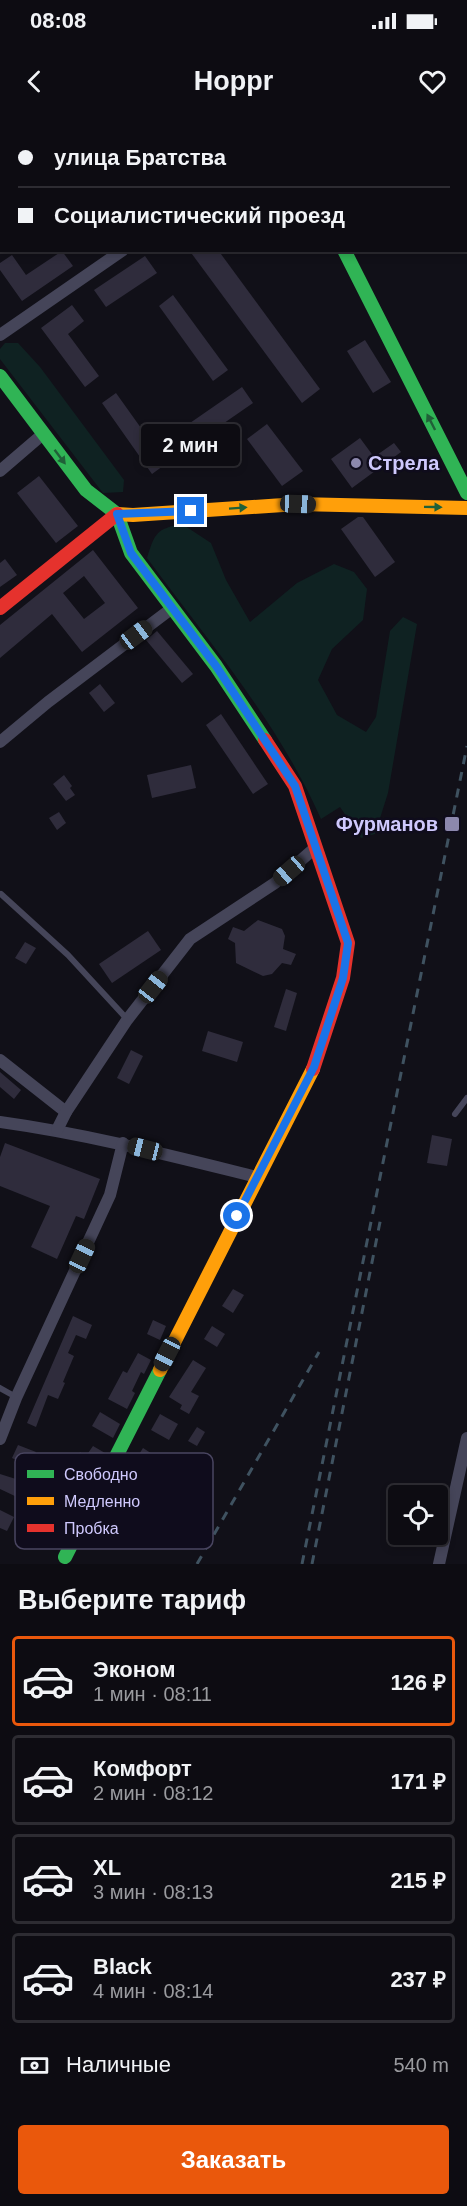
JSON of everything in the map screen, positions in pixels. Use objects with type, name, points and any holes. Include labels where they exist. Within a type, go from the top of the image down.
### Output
[{"type":"street","points":[[0,335],[120,252]]},
{"type":"street","points":[[345,252],[467,493]]},
{"type":"street","points":[[0,376],[86,490],[117,514],[131,553],[216,666],[295,786],[348,943],[343,978],[314,1067],[118,1453]]},
{"type":"street","points":[[0,471],[43,434]]},
{"type":"street","points":[[0,608],[117,514],[133,515],[298,504],[467,508]]},
{"type":"street","points":[[0,742],[48,702],[171,609]]},
{"type":"street","points":[[57,1130],[66,1112],[127,1020],[190,939],[275,883],[316,847]]},
{"type":"street","points":[[0,1060],[66,1112]]},
{"type":"street","points":[[0,1122],[123,1143],[257,1177]]},
{"type":"street","points":[[0,1439],[16,1398],[110,1195],[123,1143]]},
{"type":"street","points":[[440,1564],[467,1438]]},
{"type":"street","points":[[65,1557],[69,1549]]},
{"type":"lane","points":[[1,894],[68,955],[127,1020]]},
{"type":"lane","points":[[455,1114],[467,1098]]},
{"type":"lane","points":[[0,1388],[16,1398]]},
{"type":"green space","points":[[5,343],[18,343],[40,367],[124,480],[123,492],[103,493],[0,359],[0,349]]},
{"type":"green space","points":[[182,524],[211,543],[226,580],[250,622],[297,583],[334,564],[354,572],[367,589],[363,620],[332,649],[318,680],[337,715],[366,732],[376,717],[390,631],[403,617],[417,624],[388,793],[375,834],[361,838],[340,807],[321,819],[304,783],[263,716],[147,558],[152,543],[162,530]]},
{"type":"building","points":[[60,252],[73,266],[22,301],[0,270],[0,263],[12,255],[26,275]]},
{"type":"building","points":[[190,252],[219,252],[320,389],[302,403]]},
{"type":"building","points":[[145,256],[157,273],[106,307],[94,290]]},
{"type":"building","points":[[173,295],[228,370],[213,381],[159,306]]},
{"type":"building","points":[[72,305],[84,321],[68,334],[99,376],[85,387],[41,328]]},
{"type":"building","points":[[365,340],[391,382],[373,393],[347,351]]},
{"type":"building","points":[[242,387],[253,403],[201,439],[190,423]]},
{"type":"building","points":[[116,393],[156,449],[178,434],[188,448],[152,474],[102,403]]},
{"type":"building","points":[[267,424],[303,471],[282,486],[247,439]]},
{"type":"building","name":"Стрела","points":[[360,438],[374,457],[394,443],[401,452],[352,488],[331,459]]},
{"type":"building","points":[[39,476],[78,526],[56,543],[17,493]]},
{"type":"building","points":[[358,517],[363,517],[395,562],[375,577],[341,529]]},
{"type":"building","points":[[93,550],[138,608],[82,652],[52,614],[0,658],[0,625]],"holes":[[[84,576],[105,603],[84,619],[63,593]]]},
{"type":"building","points":[[5,559],[17,575],[0,587],[0,563]]},
{"type":"building","points":[[157,631],[193,674],[182,683],[146,640]]},
{"type":"building","points":[[100,684],[115,703],[104,712],[89,693]]},
{"type":"building","points":[[221,714],[268,784],[253,794],[206,725]]},
{"type":"building","points":[[191,765],[196,788],[152,798],[147,775]]},
{"type":"building","points":[[64,775],[75,795],[66,801],[53,784]]},
{"type":"building","points":[[59,812],[66,823],[57,830],[49,818]]},
{"type":"building","points":[[258,920],[282,929],[285,936],[283,949],[296,954],[291,965],[282,963],[272,974],[263,976],[236,963],[235,943],[228,939],[233,927],[244,931]]},
{"type":"building","points":[[148,931],[161,950],[112,983],[99,964]]},
{"type":"building","points":[[25,942],[36,948],[26,964],[15,958]]},
{"type":"building","points":[[286,989],[297,993],[286,1031],[274,1027]]},
{"type":"building","points":[[208,1031],[243,1042],[237,1062],[202,1051]]},
{"type":"building","points":[[131,1050],[143,1056],[129,1084],[117,1078]]},
{"type":"building","points":[[0,1072],[21,1090],[14,1099],[0,1087]]},
{"type":"building","points":[[432,1135],[452,1139],[447,1166],[427,1163]]},
{"type":"building","points":[[5,1143],[100,1179],[84,1219],[76,1216],[57,1259],[31,1247],[50,1206],[0,1186],[0,1157]]},
{"type":"building","points":[[233,1289],[244,1295],[233,1313],[222,1306]]},
{"type":"building","points":[[73,1316],[92,1325],[86,1339],[76,1335],[68,1353],[74,1356],[63,1382],[65,1383],[58,1399],[48,1395],[36,1427],[27,1423]]},
{"type":"building","points":[[153,1320],[166,1326],[160,1340],[147,1334]]},
{"type":"building","points":[[212,1326],[225,1334],[217,1347],[204,1339]]},
{"type":"building","points":[[138,1353],[151,1360],[144,1374],[141,1372],[132,1391],[135,1393],[127,1409],[108,1399],[123,1371],[127,1373]]},
{"type":"building","points":[[193,1360],[206,1368],[191,1392],[199,1396],[189,1414],[180,1409],[182,1405],[169,1397]]},
{"type":"building","points":[[100,1412],[120,1424],[113,1438],[92,1426]]},
{"type":"building","points":[[160,1414],[178,1424],[169,1440],[151,1430]]},
{"type":"building","points":[[197,1427],[205,1432],[197,1446],[188,1441]]},
{"type":"building","points":[[18,1445],[36,1452],[15,1453],[15,1459],[12,1458]]},
{"type":"building","points":[[93,1446],[105,1453],[88,1453]]},
{"type":"building","points":[[143,1448],[151,1453],[140,1453]]},
{"type":"building","points":[[0,1474],[15,1479],[15,1496],[0,1489]]},
{"type":"building","points":[[0,1510],[14,1517],[7,1531],[0,1528]]},
{"type":"railway","points":[[302,1564],[467,746]]},
{"type":"railway","points":[[312,1564],[381,1217]]},
{"type":"railway","points":[[213,1536],[319,1352]]},
{"type":"railway","points":[[197,1564],[206,1549]]},
{"type":"traffic: fast","points":[[345,252],[467,493]]},
{"type":"traffic: fast","points":[[0,376],[86,490],[117,514],[131,553],[216,666],[265,740]]},
{"type":"traffic: fast","points":[[118,1453],[160,1370]]},
{"type":"traffic: fast","points":[[65,1557],[69,1549]]},
{"type":"traffic: slow","points":[[117,514],[133,515],[298,504],[467,508]]},
{"type":"traffic: slow","points":[[160,1370],[313,1069]]},
{"type":"traffic: jam","points":[[0,608],[117,514]]},
{"type":"traffic: jam","points":[[265,740],[295,786],[348,943],[343,978],[313,1069]]},
{"type":"place","name":"Стрела","points":[[356,463]]},
{"type":"place","name":"Фурманов","points":[[452,824]]},
{"type":"route","points":[[191,511],[117,514],[131,553],[216,666],[295,786],[348,943],[343,978],[314,1067],[237,1216]]}]
